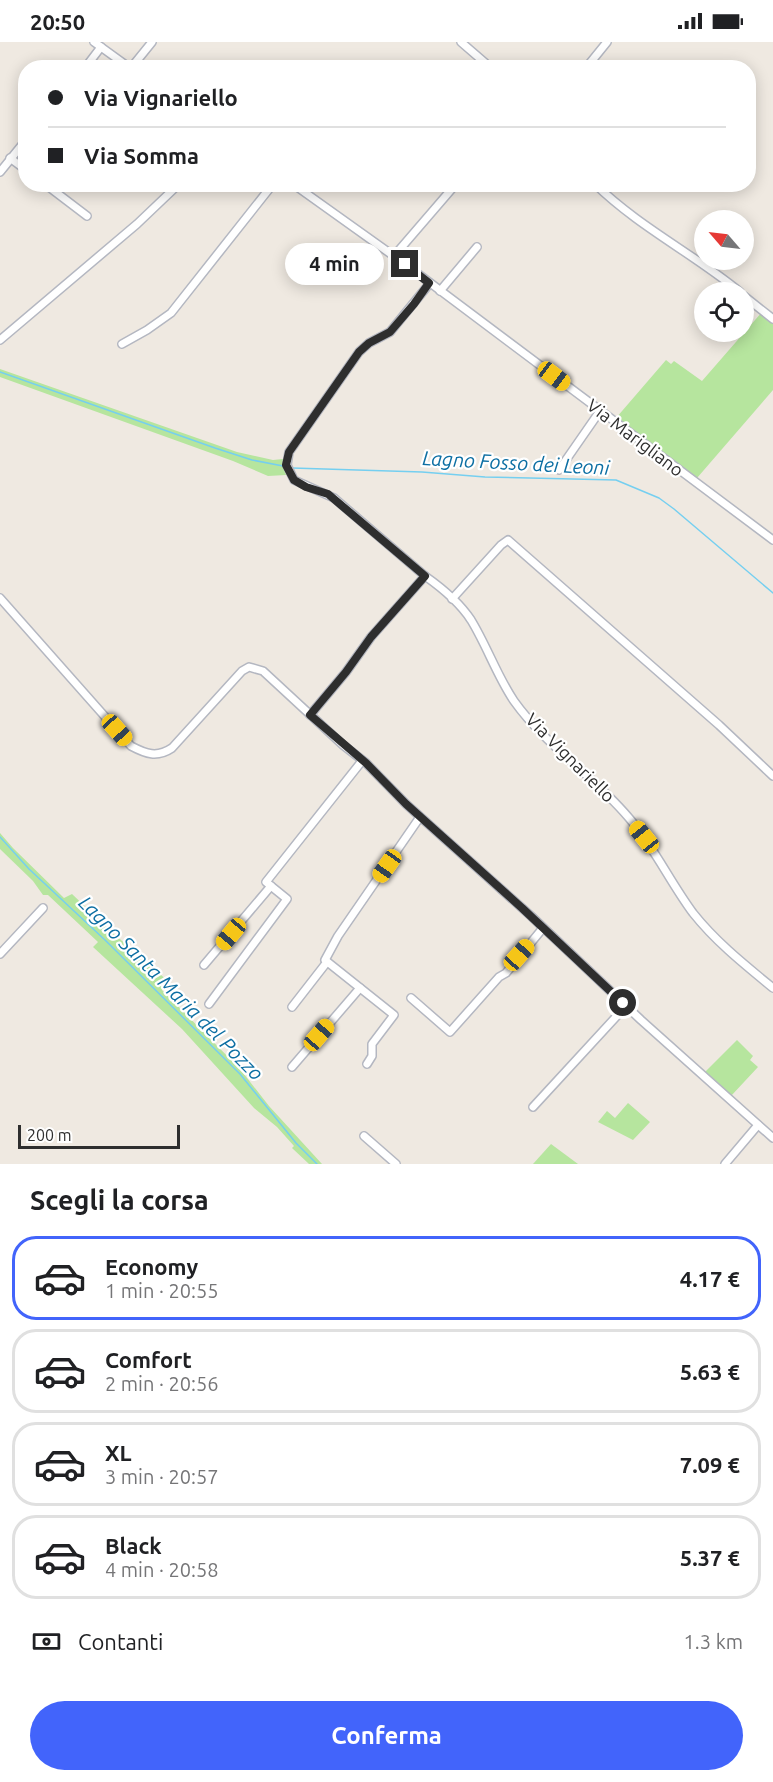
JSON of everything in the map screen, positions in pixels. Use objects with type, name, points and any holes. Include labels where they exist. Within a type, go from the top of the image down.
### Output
[{"type":"street","points":[[94,42],[119,60]]},
{"type":"street","points":[[137,60],[152,42]]},
{"type":"street","points":[[461,42],[482,60]]},
{"type":"street","points":[[592,60],[607,42]]},
{"type":"street","points":[[91,60],[101,47]]},
{"type":"street","points":[[0,172],[18,149]]},
{"type":"street","points":[[10,158],[18,164]]},
{"type":"street","points":[[56,192],[87,216]]},
{"type":"street","points":[[0,340],[171,192]]},
{"type":"street","points":[[122,344],[171,313],[267,192]]},
{"type":"street","name":"Via Marigliano","points":[[304,192],[394,256],[773,540]]},
{"type":"street","points":[[394,256],[449,192]]},
{"type":"street","points":[[604,192],[636,220],[727,282]]},
{"type":"street","points":[[440,291],[477,247]]},
{"type":"street","name":"Via Vignariello","points":[[429,283],[390,332],[363,347],[348,366],[289,452],[286,465],[288,471],[299,484],[334,498],[452,599],[471,620],[501,679],[527,717],[538,730],[602,788],[630,818],[659,858],[685,902],[701,922],[732,953],[773,988]]},
{"type":"street","points":[[754,304],[773,320]]},
{"type":"street","points":[[559,470],[600,411]]},
{"type":"street","points":[[452,599],[508,540],[773,776]]},
{"type":"street","points":[[310,715],[346,672],[371,637],[425,576]]},
{"type":"street","points":[[0,598],[131,746],[147,754],[165,753],[172,748],[242,671],[249,667],[256,667],[263,671],[626,1006],[773,1138]]},
{"type":"street","points":[[209,1004],[287,899],[266,882],[362,760]]},
{"type":"street","points":[[292,1008],[327,962],[325,960],[338,936],[420,817]]},
{"type":"street","points":[[204,965],[271,886]]},
{"type":"street","points":[[0,954],[43,908]]},
{"type":"street","points":[[411,999],[450,1032],[499,977],[506,973],[543,928]]},
{"type":"street","points":[[327,962],[394,1015],[372,1044],[372,1056],[367,1064]]},
{"type":"street","points":[[292,1067],[360,987]]},
{"type":"street","points":[[534,1107],[626,1006]]},
{"type":"street","points":[[725,1164],[758,1125]]},
{"type":"street","points":[[364,1136],[396,1164]]},
{"type":"green space","points":[[762,312],[773,321],[773,390],[697,478],[616,418],[666,360],[671,364],[674,361],[702,381],[736,342],[754,342],[754,321]]},
{"type":"green space","points":[[0,369],[237,452],[273,460],[283,459],[286,475],[268,476],[233,461],[0,377]]},
{"type":"green space","points":[[0,833],[64,898],[72,894],[169,982],[162,990],[240,1069],[269,1106],[322,1164],[309,1164],[292,1148],[294,1146],[277,1127],[254,1108],[182,1029],[93,947],[98,942],[48,895],[43,895],[33,881],[0,849]]},
{"type":"green space","points":[[737,1040],[753,1056],[750,1060],[758,1067],[731,1096],[704,1073]]},
{"type":"green space","points":[[628,1103],[650,1122],[633,1140],[598,1122],[607,1111],[615,1118]]},
{"type":"green space","points":[[551,1144],[578,1164],[533,1164]]},
{"type":"waterway","name":"Lagno Fosso dei Leoni","points":[[0,372],[215,448],[252,460],[283,466]]},
{"type":"waterway","name":"Lagno Fosso dei Leoni","points":[[292,468],[422,472],[485,477],[616,480],[659,498],[773,593]]},
{"type":"waterway","name":"Lagno Santa Maria del Pozzo","points":[[0,837],[29,869],[105,940],[240,1074],[296,1143],[317,1164]]},
{"type":"route","points":[[405,264],[429,283],[390,332],[363,347],[354,358],[289,452],[286,465],[291,476],[299,484],[334,498],[425,576],[384,621],[310,715],[366,763],[406,804],[623,1003]]}]
